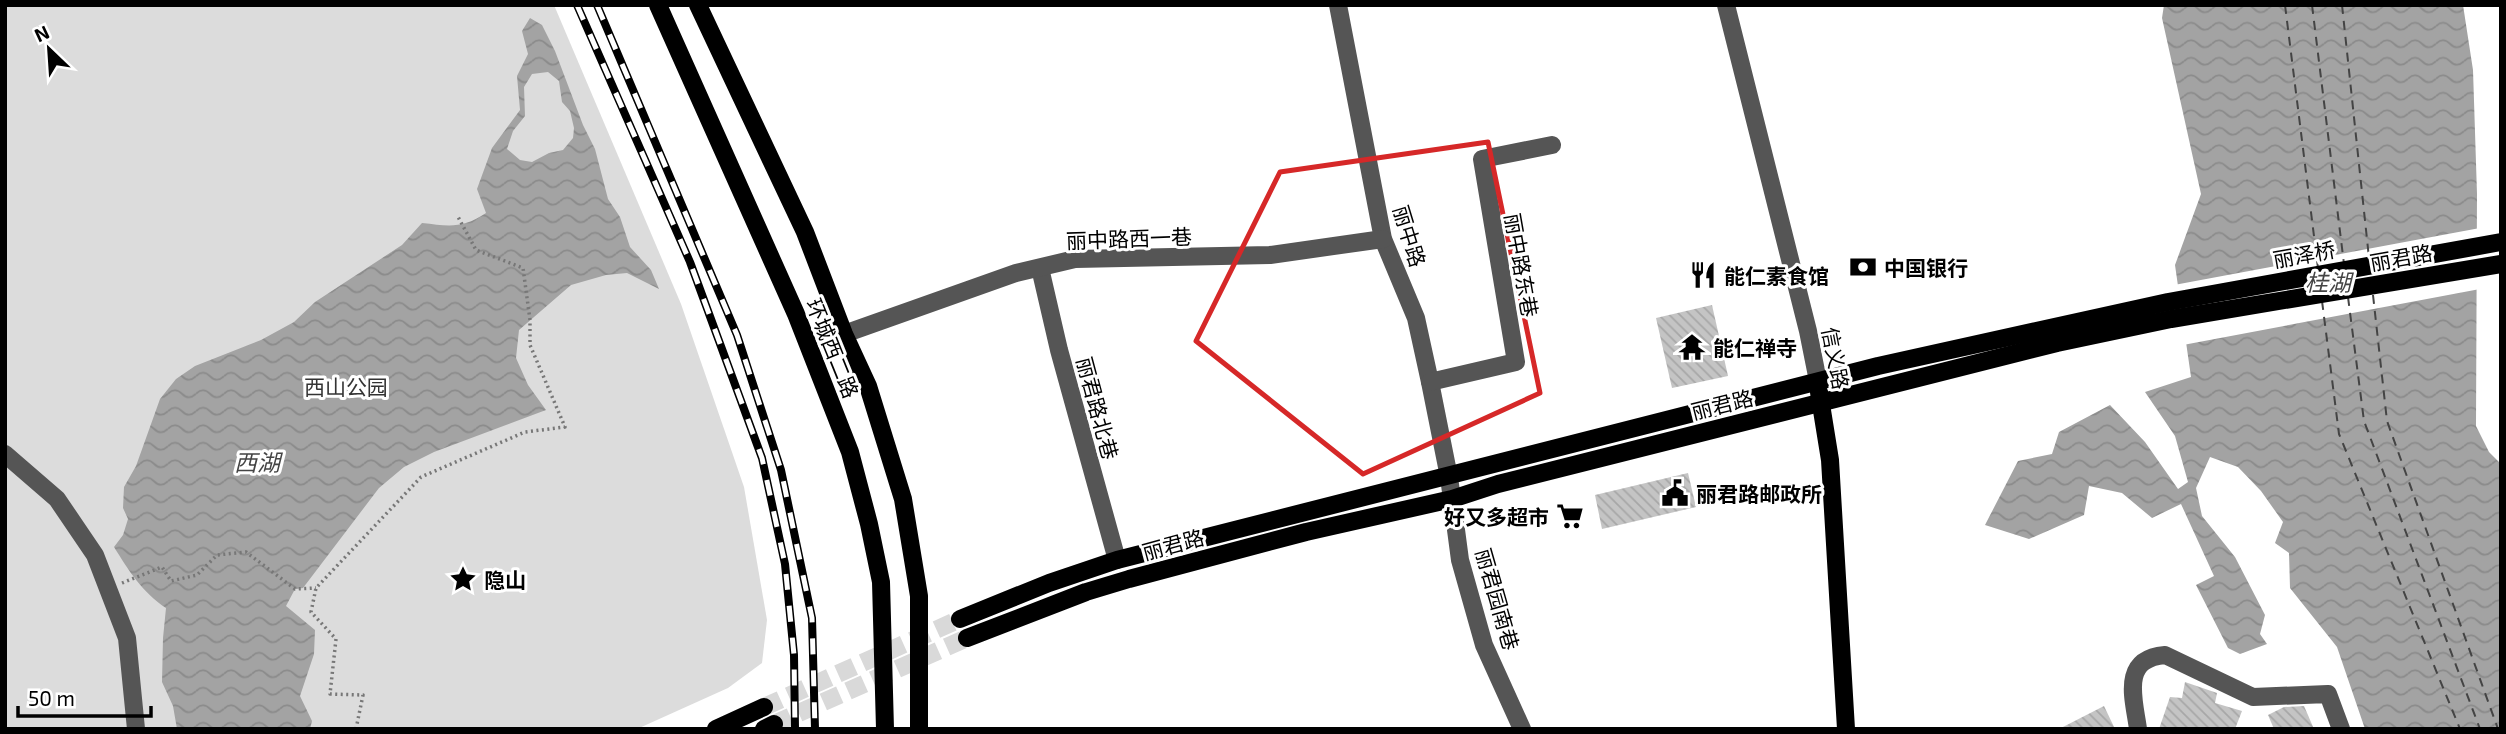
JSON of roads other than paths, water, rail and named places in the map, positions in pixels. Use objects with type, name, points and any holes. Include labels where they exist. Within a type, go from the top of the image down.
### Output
[{"type":"main road","name":"环城西二路","points":[[657,5],[796,314],[850,452],[869,524],[880,582],[885,729]]},
{"type":"main road","name":"环城西二路","points":[[698,5],[805,232],[844,334],[869,386],[903,499],[919,596],[919,729]]},
{"type":"main road","name":"丽泽桥","points":[[2169,311],[2495,243]]},
{"type":"main road","name":"丽君路","points":[[960,619],[1049,583],[1116,560],[1818,381],[2169,311],[2497,265]]},
{"type":"main road","name":"丽君路","points":[[967,638],[1086,592],[1129,579],[1306,532],[1452,499],[1498,484],[2057,343],[2169,311]]},
{"type":"main road","name":"信义路","points":[[1818,381],[1830,460],[1846,729]]},
{"type":"main road","points":[[716,729],[764,708]]},
{"type":"street","name":"丽中路","points":[[1338,5],[1383,239],[1416,318],[1449,477]]},
{"type":"street","name":"信义路","points":[[1726,5],[1808,331],[1818,381]]},
{"type":"street","name":"丽中路东巷","points":[[1430,382],[1516,362],[1482,159],[1552,145]]},
{"type":"street","name":"丽中路西一巷","points":[[844,334],[1016,273],[1074,259],[1270,255],[1383,239]]},
{"type":"street","name":"丽君路北巷","points":[[1040,268],[1059,350],[1116,560]]},
{"type":"street","points":[[5,454],[57,499],[94,555],[127,638],[136,729]]},
{"type":"street","name":"丽君园南巷","points":[[1449,477],[1460,559],[1484,645],[1522,729]]},
{"type":"street","points":[[2138,729],[2132,685],[2135,671],[2151,658],[2165,655],[2253,697],[2328,694],[2341,729]]},
{"type":"water","name":"桂湖","points":[[2164,5],[2463,5],[2473,70],[2477,194],[2476,426],[2489,452],[2501,464],[2501,729],[2365,729],[2337,647],[2290,588],[2289,553],[2275,543],[2283,522],[2261,491],[2238,467],[2210,457],[2196,488],[2202,516],[2235,557],[2265,615],[2260,634],[2267,644],[2240,654],[2228,648],[2196,585],[2214,576],[2181,504],[2152,518],[2122,493],[2089,486],[2084,515],[2029,539],[1985,525],[2018,461],[2052,454],[2059,432],[2110,405],[2145,442],[2178,489],[2188,482],[2175,436],[2145,392],[2191,377],[2175,265],[2201,194],[2162,18]]},
{"type":"water","name":"西湖","points":[[530,18],[542,25],[595,149],[608,199],[620,217],[630,247],[651,270],[659,289],[627,273],[606,275],[571,285],[519,330],[516,358],[528,385],[546,410],[434,452],[404,467],[379,488],[303,588],[295,589],[286,606],[315,630],[314,654],[300,696],[312,721],[310,729],[177,729],[173,706],[162,682],[166,608],[143,588],[114,547],[123,535],[128,519],[123,508],[124,487],[136,466],[160,399],[176,379],[195,366],[261,340],[294,322],[315,302],[402,245],[422,223],[455,225],[470,222],[486,213],[477,189],[492,148],[520,110],[517,76],[528,54],[522,31]],"holes":[[[548,72],[559,81],[562,102],[570,111],[573,138],[563,150],[549,153],[532,162],[520,160],[507,149],[513,131],[525,116],[524,87],[532,74]]]},
{"type":"tunnel","points":[[764,707],[960,619]]},
{"type":"tunnel","points":[[774,724],[967,638]]},
{"type":"railway","points":[[577,5],[690,262],[762,458],[785,564],[794,655],[795,729]]},
{"type":"railway","points":[[597,5],[737,335],[781,470],[812,618],[815,729]]},
{"type":"place","name":"中国银行","points":[[1863,267]]},
{"type":"place","name":"能仁素食馆","points":[[1703,275]]},
{"type":"place","name":"能仁禅寺","points":[[1692,347]]},
{"type":"place","name":"丽君路邮政所","points":[[1675,493]]},
{"type":"place","name":"好又多超市","points":[[1570,516]]},
{"type":"place","name":"隐山","points":[[463,579]]},
{"type":"park label","name":"西山公园","points":[[346,386]]}]
